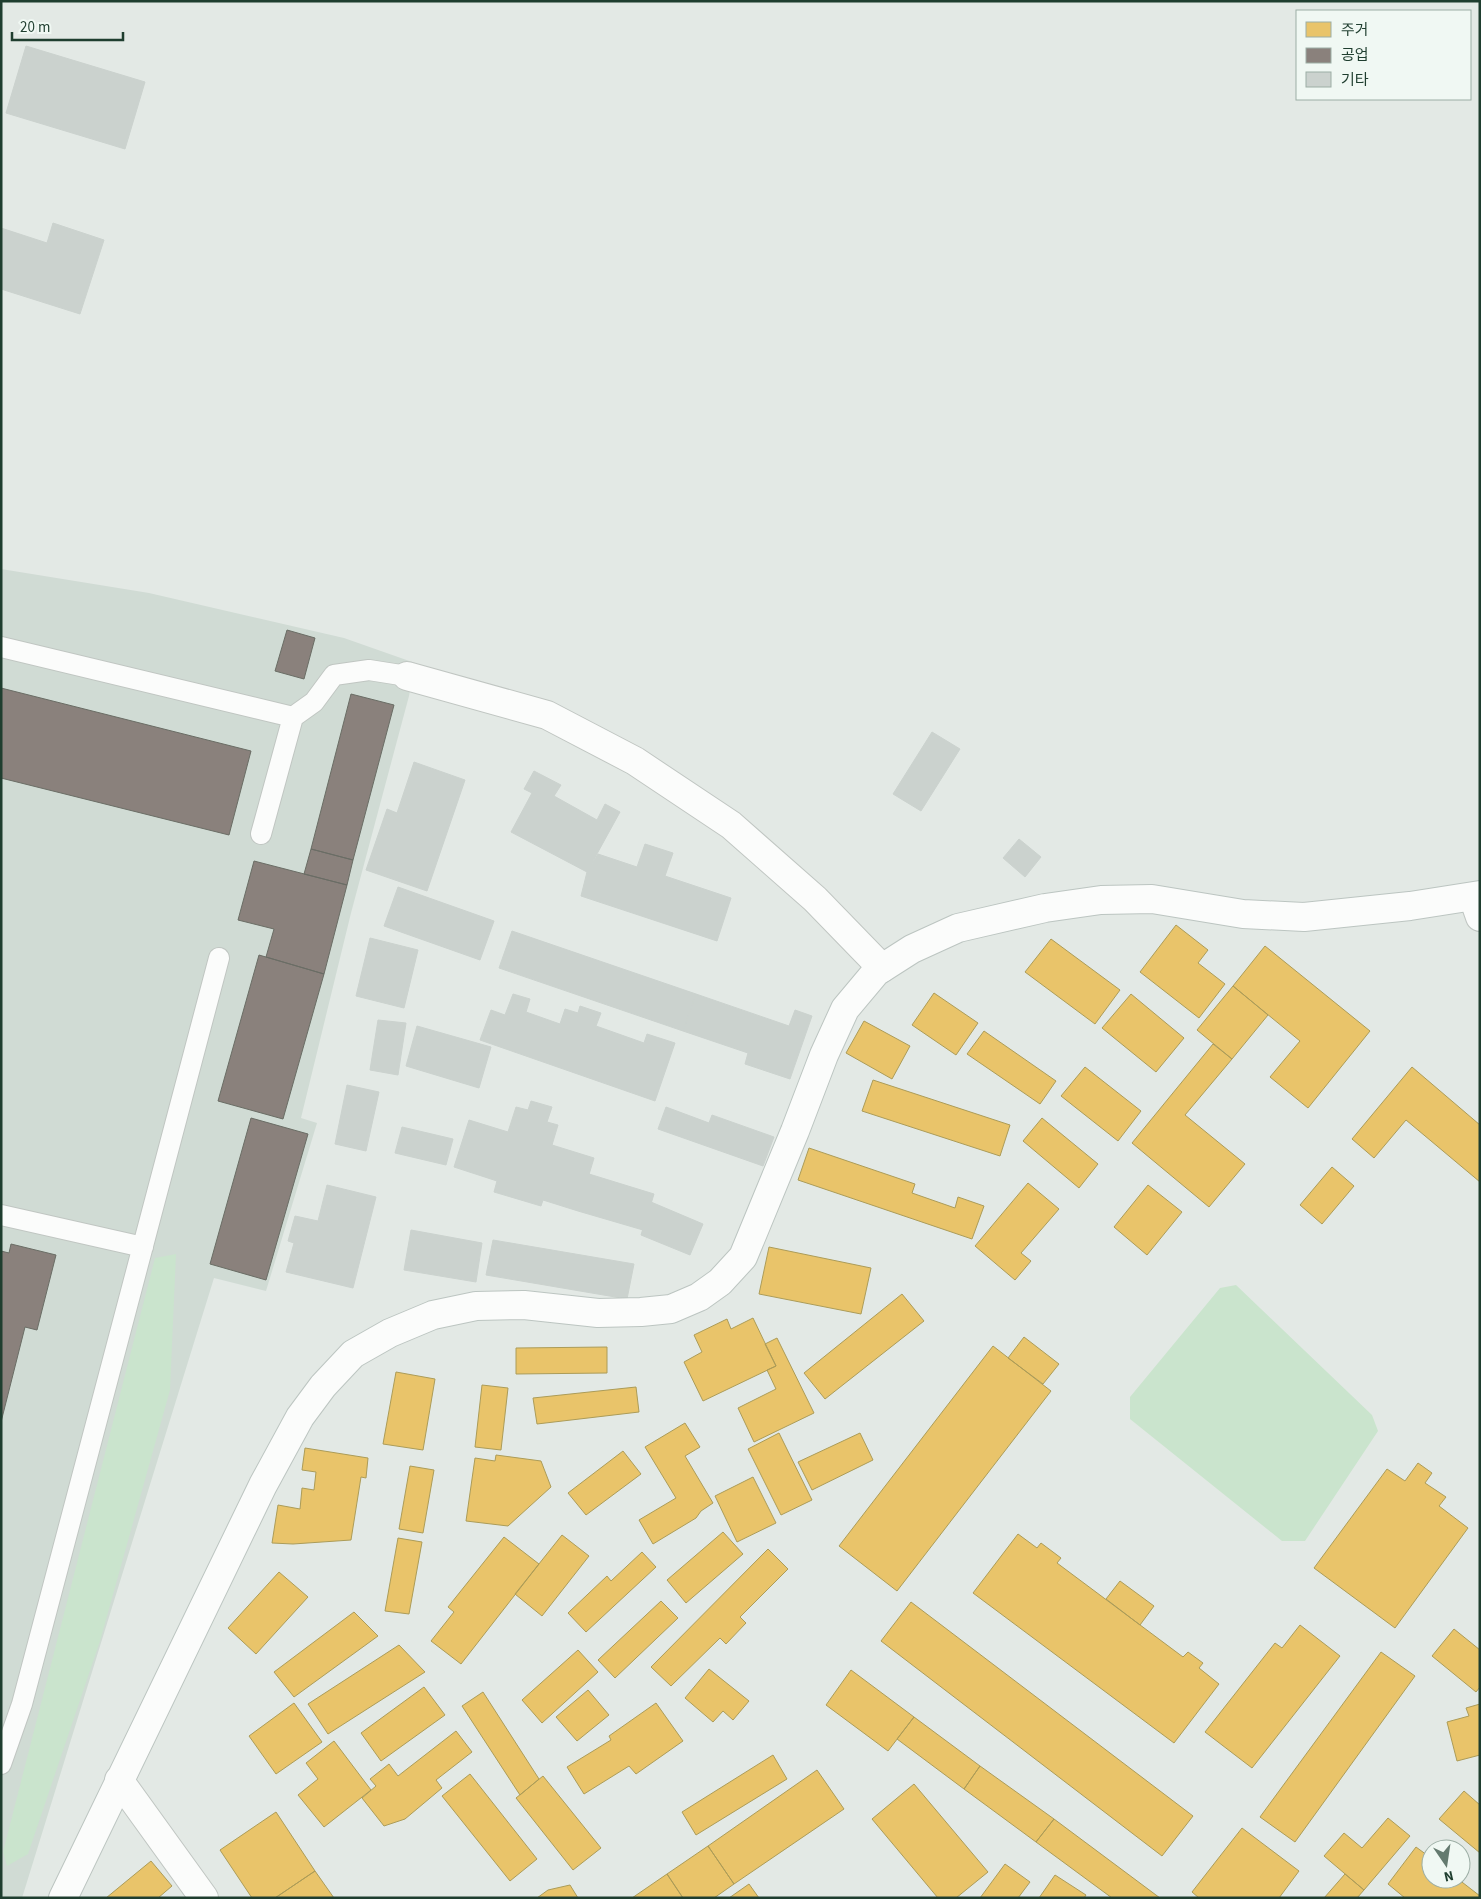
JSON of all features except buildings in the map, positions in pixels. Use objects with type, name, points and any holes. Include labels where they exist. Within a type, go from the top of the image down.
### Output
[{"type":"street","points":[[407,676],[547,714],[635,761],[731,825],[816,899],[882,968]]},
{"type":"street","points":[[63,1898],[263,1485],[300,1417],[323,1386],[353,1354],[390,1333],[433,1315],[476,1306],[524,1305],[598,1313],[671,1309],[699,1297],[720,1282],[743,1257],[824,1055],[845,1009],[876,972],[912,949],[958,928],[1045,908],[1101,900],[1152,899],[1243,914],[1304,917],[1410,906],[1477,903]]},
{"type":"street","points":[[119,1780],[204,1898]]},
{"type":"lane","points":[[1,647],[293,717]]},
{"type":"lane","points":[[261,834],[293,717],[314,702],[334,675],[368,670],[407,676]]},
{"type":"lane","points":[[1,1764],[22,1704],[219,958]]},
{"type":"lane","points":[[1,1215],[143,1247]]},
{"type":"shaded area","points":[[1,569],[149,593],[344,638],[415,663],[409,696],[351,913],[301,1118],[317,1123],[266,1291],[214,1278],[22,1898],[1,1898]]},
{"type":"green space","points":[[176,1254],[170,1390],[100,1641],[28,1854],[7,1866],[3,1852],[155,1258]]},
{"type":"green space","points":[[1236,1285],[1372,1415],[1378,1431],[1305,1541],[1282,1541],[1130,1419],[1130,1397],[1220,1288]]}]
